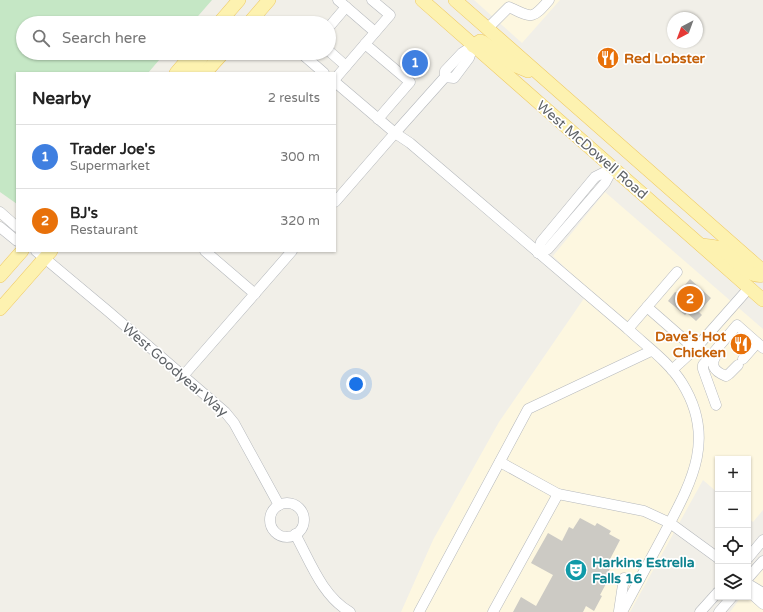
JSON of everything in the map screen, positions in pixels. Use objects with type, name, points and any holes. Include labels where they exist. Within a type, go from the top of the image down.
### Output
[{"type":"main road","points":[[225,16],[239,0]]},
{"type":"main road","points":[[259,16],[269,0]]},
{"type":"main road","name":"West McDowell Road","points":[[422,0],[763,300]]},
{"type":"main road","name":"West McDowell Road","points":[[455,0],[763,271]]},
{"type":"main road","points":[[473,46],[480,41],[483,42],[516,66],[539,75]]},
{"type":"main road","points":[[177,72],[187,60]]},
{"type":"main road","points":[[192,72],[200,60]]},
{"type":"main road","points":[[206,72],[217,60]]},
{"type":"main road","points":[[612,168],[627,151]]},
{"type":"main road","points":[[701,245],[720,248],[749,272],[757,276],[763,275]]},
{"type":"main road","points":[[0,276],[21,252]]},
{"type":"main road","points":[[0,309],[44,253]]},
{"type":"main road","points":[[749,288],[754,286],[763,288]]},
{"type":"street","points":[[338,0],[375,32]]},
{"type":"street","points":[[336,78],[390,16],[372,0]]},
{"type":"street","points":[[487,29],[505,3],[528,16],[536,14],[549,0]]},
{"type":"street","points":[[336,19],[346,7]]},
{"type":"street","points":[[365,44],[410,82],[378,119]]},
{"type":"street","points":[[336,201],[394,133],[445,77],[454,78],[469,58],[473,46]]},
{"type":"street","points":[[336,57],[346,66]]},
{"type":"street","points":[[309,60],[323,72]]},
{"type":"street","points":[[336,83],[394,133],[410,143],[628,329],[672,370],[682,383],[695,411],[698,424],[699,444],[697,460],[689,486],[620,612]]},
{"type":"street","points":[[538,253],[548,249],[605,183],[612,168]]},
{"type":"street","points":[[0,212],[16,225]]},
{"type":"street","points":[[0,227],[16,240]]},
{"type":"street","points":[[206,252],[255,294]]},
{"type":"street","points":[[183,376],[291,252]]},
{"type":"street","name":"West Goodyear Way","points":[[44,253],[109,312],[225,412],[234,423],[280,504]]},
{"type":"street","points":[[628,329],[677,272]]},
{"type":"street","points":[[672,370],[695,349],[749,288]]},
{"type":"street","points":[[647,307],[695,349]]},
{"type":"street","points":[[716,406],[703,369],[703,365],[737,325],[760,346],[726,376],[718,372],[712,363],[714,358],[735,334],[735,328]]},
{"type":"street","points":[[419,612],[528,409],[651,351]]},
{"type":"street","points":[[500,462],[558,494],[644,511],[670,523],[715,556]]},
{"type":"street","points":[[493,612],[558,494]]},
{"type":"street","points":[[288,503],[296,505],[302,512],[304,520],[303,524],[296,534],[291,536],[283,536],[278,534],[272,527],[271,514],[280,504],[288,503]]},
{"type":"street","points":[[296,534],[326,590],[335,601],[350,612]]},
{"type":"street","points":[[751,554],[763,540]]},
{"type":"street","points":[[751,575],[763,561]]},
{"type":"street","points":[[620,612],[624,578]]},
{"type":"street","points":[[751,586],[763,592]]},
{"type":"street","points":[[751,593],[763,604]]},
{"type":"street","points":[[700,612],[715,595]]},
{"type":"street","points":[[719,612],[729,600]]},
{"type":"shaded area","points":[[474,0],[560,0],[522,43]]},
{"type":"shaded area","points":[[605,192],[763,329],[763,510],[753,522],[751,520],[751,456],[715,456],[715,490],[703,480],[630,612],[401,612],[433,540],[499,422],[589,291],[553,256]]},
{"type":"shaded area","points":[[763,568],[763,612],[730,612],[739,600],[751,600],[751,584]]},
{"type":"green space","points":[[0,0],[212,0],[198,16],[16,16],[16,60],[159,60],[149,72],[16,72],[16,203],[0,192]]},
{"type":"building","points":[[690,279],[711,298],[699,312],[702,315],[696,321],[687,313],[685,315],[668,301],[675,292],[678,293]]},
{"type":"building","name":"Harkins Estrella Falls 16","points":[[580,518],[595,526],[597,523],[611,531],[609,534],[620,540],[608,563],[612,565],[605,578],[608,580],[594,611],[586,606],[583,612],[513,612],[521,597],[536,606],[553,575],[531,563],[548,533],[562,541],[569,527],[573,529]]},
{"type":"place","name":"Red Lobster","points":[[608,58]]},
{"type":"place","name":"Trader Joe's","points":[[415,63]]},
{"type":"place","name":"BJ's","points":[[690,299]]},
{"type":"place","name":"Dave's Hot Chicken","points":[[741,344]]},
{"type":"place","name":"Harkins Estrella Falls 16","points":[[576,570]]}]
